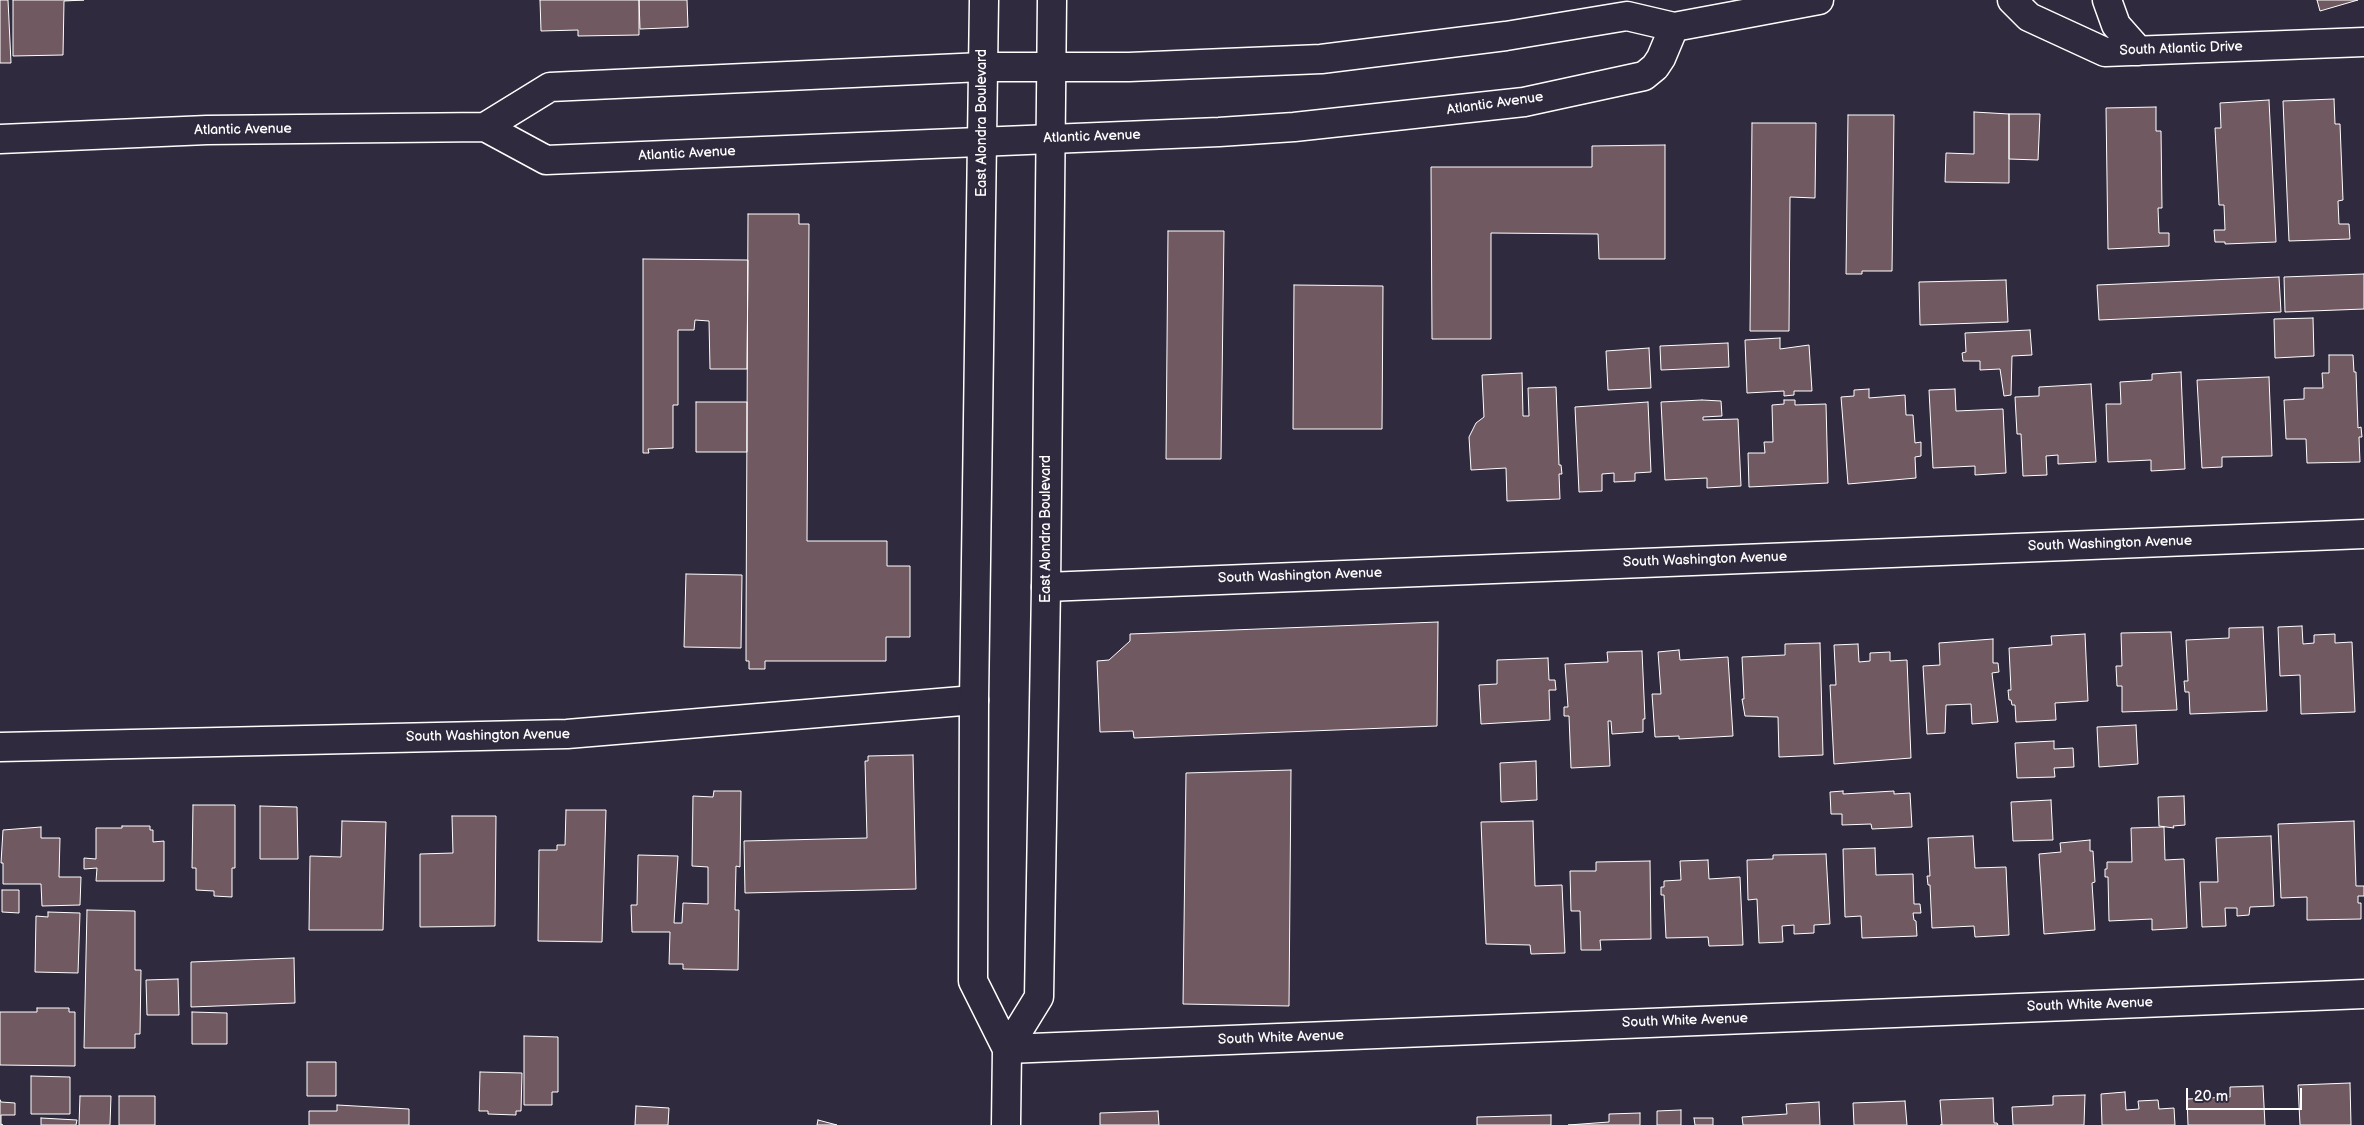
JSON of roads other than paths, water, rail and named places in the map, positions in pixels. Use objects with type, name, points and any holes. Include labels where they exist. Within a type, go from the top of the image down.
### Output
[{"type":"main road","name":"East Alondra Boulevard","points":[[984,0],[974,700],[973,981],[1007,1049],[1006,1125]]},
{"type":"main road","name":"East Alondra Boulevard","points":[[1007,1049],[1038,998],[1046,586],[1049,139],[1052,0]]},
{"type":"main road","points":[[485,127],[550,87],[982,67],[1128,67],[1321,60],[1506,36],[1627,16],[1674,27],[1819,0]]},
{"type":"main road","name":"South Atlantic Drive","points":[[2012,0],[2029,17],[2105,52],[2364,42]]},
{"type":"main road","points":[[2107,0],[2116,25],[2139,51]]},
{"type":"main road","name":"Atlantic Avenue","points":[[0,139],[207,130],[485,127],[546,160],[1294,127],[1524,102],[1644,76],[1655,68],[1674,27]]},
{"type":"main road","name":"South Washington Avenue","points":[[1046,586],[2364,534]]},
{"type":"main road","name":"South Washington Avenue","points":[[0,747],[567,734],[974,700]]},
{"type":"main road","name":"South White Avenue","points":[[1007,1049],[2364,994]]}]
